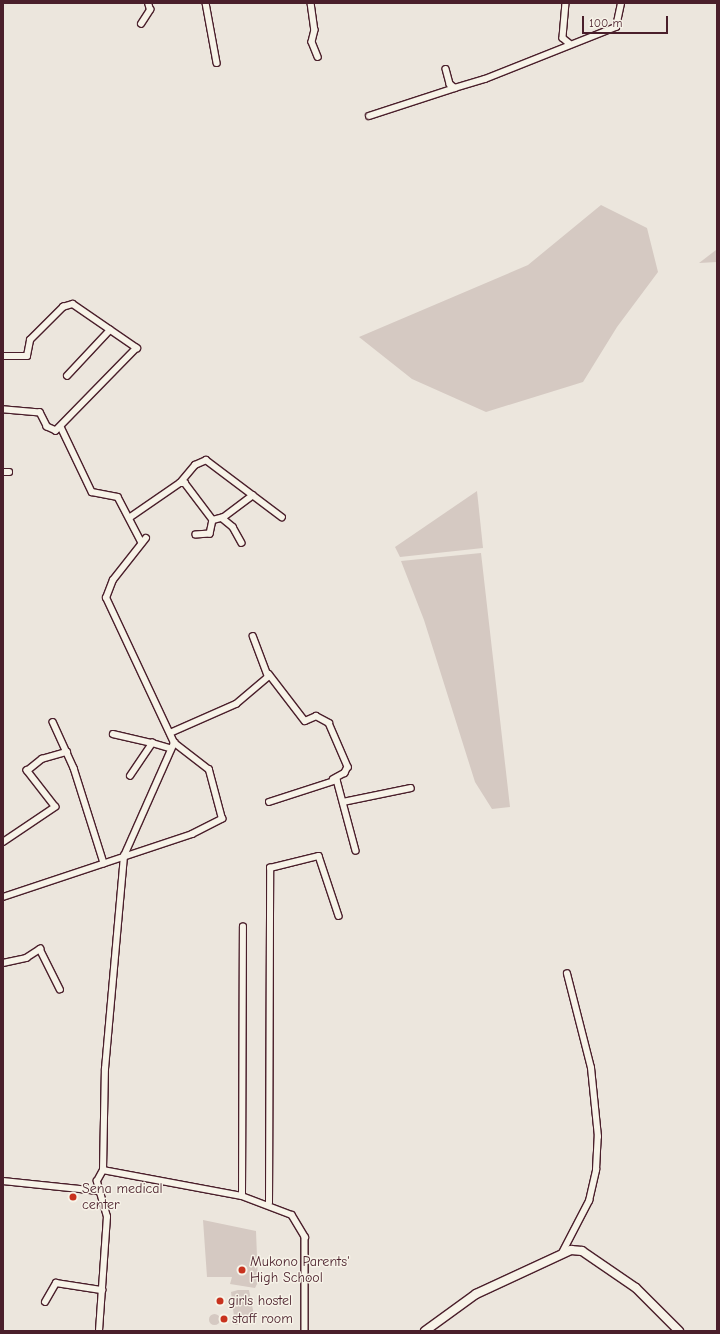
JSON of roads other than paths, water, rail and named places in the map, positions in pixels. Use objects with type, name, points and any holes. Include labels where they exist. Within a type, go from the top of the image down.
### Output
[{"type":"street","points":[[148,3],[150,10]]},
{"type":"street","points":[[141,24],[155,3]]},
{"type":"street","points":[[206,3],[217,63]]},
{"type":"street","points":[[311,3],[315,30],[312,42],[318,57]]},
{"type":"street","points":[[566,3],[563,38],[569,43]]},
{"type":"street","points":[[369,116],[455,88],[569,43],[616,27],[621,3]]},
{"type":"street","points":[[446,69],[450,84],[455,88]]},
{"type":"street","points":[[3,356],[27,356],[30,340],[66,305],[72,304],[138,348],[61,427],[52,432],[40,413],[3,410]]},
{"type":"street","points":[[67,376],[110,330]]},
{"type":"street","points":[[3,897],[192,834],[222,819],[209,770],[174,743],[106,598],[113,580],[143,539],[129,518],[118,497],[92,492],[61,427]]},
{"type":"street","points":[[129,518],[180,483],[195,465],[206,460],[282,516]]},
{"type":"street","points":[[3,472],[10,472]]},
{"type":"street","points":[[180,483],[191,490],[213,520],[210,534],[196,535]]},
{"type":"street","points":[[213,520],[222,518],[253,495]]},
{"type":"street","points":[[222,518],[233,527],[242,543]]},
{"type":"street","points":[[253,637],[269,674],[305,721],[316,716],[329,723],[348,767],[345,773],[334,779],[269,802]]},
{"type":"street","points":[[170,733],[236,704],[269,674]]},
{"type":"street","points":[[53,722],[67,752],[104,863]]},
{"type":"street","points":[[113,734],[170,748]]},
{"type":"street","points":[[130,776],[152,743]]},
{"type":"street","points":[[99,1331],[107,1217],[98,1191],[97,1181],[103,1170],[104,1069],[124,856],[170,748],[174,743]]},
{"type":"street","points":[[3,842],[55,807],[27,771],[42,759],[67,752]]},
{"type":"street","points":[[334,779],[343,802],[356,851]]},
{"type":"street","points":[[343,802],[411,788]]},
{"type":"street","points":[[269,1203],[270,868],[319,856],[339,916]]},
{"type":"street","points":[[242,1196],[243,928]]},
{"type":"street","points":[[3,963],[26,958],[40,949],[60,989]]},
{"type":"street","points":[[562,1253],[589,1201],[596,1170],[598,1136],[591,1068],[568,974]]},
{"type":"street","points":[[103,1170],[242,1196],[269,1203],[298,1220],[305,1236],[305,1331]]},
{"type":"street","points":[[3,1181],[98,1191]]},
{"type":"street","points":[[427,1331],[476,1294],[562,1253],[582,1251],[636,1288],[679,1331]]},
{"type":"street","points":[[45,1302],[56,1283],[102,1290]]},
{"type":"place","name":"Sena medical center","points":[[73,1197]]},
{"type":"place","name":"Mukono Parents' High School","points":[[242,1270]]},
{"type":"place","name":"girls hostel","points":[[220,1301]]},
{"type":"place","name":"staff room","points":[[224,1319]]}]
